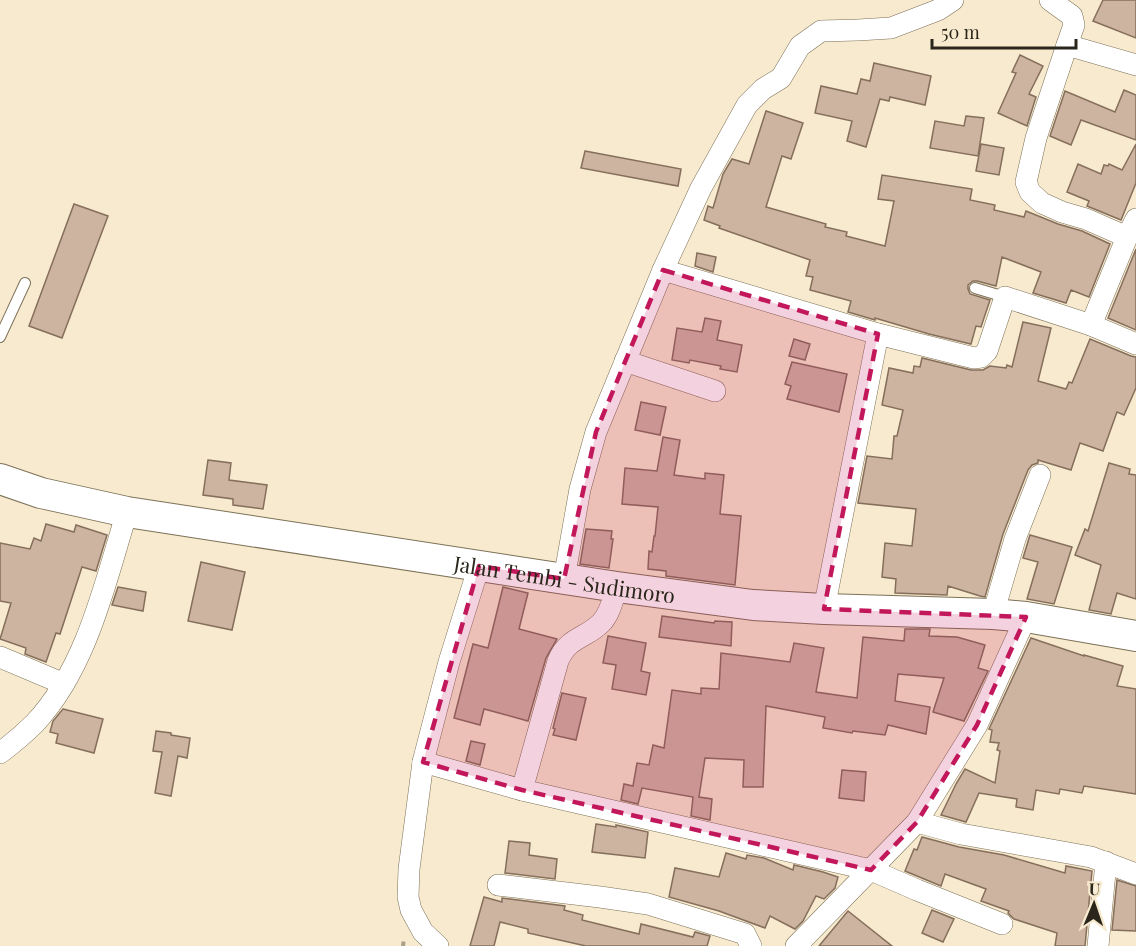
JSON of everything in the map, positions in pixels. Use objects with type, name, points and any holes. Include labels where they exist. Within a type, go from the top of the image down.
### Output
[{"type":"main road","name":"Jalan Tembi - Sudimoro","points":[[0,479],[41,493],[127,512],[617,587],[753,605],[1026,617],[1136,636]]},
{"type":"street","points":[[564,579],[580,489],[596,432],[663,270],[701,188],[747,105],[763,89],[782,78],[800,46],[821,31],[891,28],[938,10],[953,0]]},
{"type":"street","points":[[1050,0],[1072,15],[1074,25],[1036,138],[1026,182],[1030,192],[1042,203],[1062,212],[1131,228],[1091,325]]},
{"type":"street","points":[[1067,45],[1136,65]]},
{"type":"street","points":[[663,270],[878,334],[974,358],[981,357],[987,351],[1005,297],[1091,325],[1136,344]]},
{"type":"street","points":[[824,609],[878,334]]},
{"type":"street","points":[[625,361],[715,391]]},
{"type":"street","points":[[993,614],[1015,539],[1040,476]]},
{"type":"street","points":[[0,753],[35,722],[64,684],[92,622],[127,512]]},
{"type":"street","points":[[438,946],[423,932],[411,909],[408,897],[409,869],[423,762],[449,662],[479,566]]},
{"type":"street","points":[[522,790],[562,651],[574,640],[602,623],[609,611],[617,587]]},
{"type":"street","points":[[796,946],[917,822],[977,725],[1026,617]]},
{"type":"street","points":[[0,657],[64,684]]},
{"type":"street","points":[[423,762],[522,790],[871,870],[1002,924]]},
{"type":"street","points":[[917,822],[962,834],[1092,857],[1136,874]]},
{"type":"street","points":[[1098,946],[1106,862]]},
{"type":"street","points":[[498,885],[648,904],[745,934],[752,946]]},
{"type":"lane","points":[[0,337],[25,283]]},
{"type":"lane","points":[[975,288],[1005,297]]},
{"type":"highlighted area","points":[[663,270],[878,334],[824,609],[1026,617],[977,725],[917,822],[871,870],[522,790],[423,762],[479,566],[564,579],[596,432]]},
{"type":"building","points":[[1103,0],[1136,0],[1136,38],[1093,21]]},
{"type":"building","points":[[1020,55],[1043,66],[1029,94],[1036,97],[1027,126],[998,113],[1016,73],[1012,72]]},
{"type":"building","points":[[874,63],[931,76],[925,105],[890,97],[889,101],[880,99],[866,147],[847,141],[852,121],[815,113],[821,86],[857,94],[861,79],[870,81]]},
{"type":"building","points":[[1124,90],[1136,95],[1136,140],[1081,120],[1071,145],[1050,136],[1065,91],[1115,112]]},
{"type":"building","points":[[766,111],[803,123],[791,159],[782,156],[766,207],[826,224],[825,227],[847,232],[846,236],[885,246],[894,201],[878,199],[882,175],[972,189],[970,200],[995,205],[994,210],[1024,217],[1026,211],[1082,231],[1110,244],[1089,297],[1071,290],[1066,303],[1033,293],[1041,272],[1002,257],[996,286],[977,281],[968,285],[970,294],[990,300],[981,327],[976,326],[971,344],[848,312],[851,301],[810,290],[813,277],[806,276],[810,260],[719,228],[720,226],[704,220],[708,206],[713,208],[723,174],[732,159],[749,164]]},
{"type":"building","points":[[966,116],[984,118],[978,156],[930,148],[935,121],[964,126]]},
{"type":"building","points":[[981,144],[1004,148],[999,175],[976,171]]},
{"type":"building","points":[[1136,144],[1136,183],[1121,220],[1087,206],[1089,201],[1067,192],[1078,164],[1101,174],[1104,165],[1109,164],[1122,170]]},
{"type":"building","points":[[585,151],[681,169],[678,186],[581,168]]},
{"type":"building","points":[[74,204],[108,216],[62,338],[29,326]]},
{"type":"building","points":[[1136,249],[1136,330],[1108,318]]},
{"type":"building","points":[[697,253],[716,257],[713,272],[695,266]]},
{"type":"building","points":[[705,318],[721,321],[717,340],[742,345],[737,372],[720,369],[721,366],[690,360],[689,363],[672,360],[677,328],[702,332]]},
{"type":"building","points":[[1023,322],[1051,328],[1038,381],[1066,389],[1069,382],[1072,383],[1090,339],[1136,357],[1136,388],[1124,415],[1117,412],[1103,451],[1080,443],[1071,470],[1038,460],[1038,463],[1032,465],[1028,470],[1003,534],[985,597],[948,586],[947,595],[895,593],[896,579],[882,577],[885,543],[912,546],[916,509],[858,503],[867,456],[892,459],[894,436],[897,436],[903,410],[882,405],[889,368],[913,373],[914,366],[920,367],[922,358],[971,370],[983,370],[990,366],[1012,367]]},
{"type":"building","points":[[794,339],[810,344],[805,360],[789,356]]},
{"type":"building","points":[[792,362],[847,374],[839,412],[787,399],[791,386],[785,384]]},
{"type":"building","points":[[641,402],[666,407],[660,435],[635,430]]},
{"type":"building","points":[[663,437],[680,440],[674,475],[705,479],[705,473],[724,475],[720,514],[741,516],[735,585],[666,576],[666,571],[648,569],[649,551],[652,552],[658,507],[622,504],[625,468],[657,471]]},
{"type":"building","points":[[208,460],[231,463],[229,480],[267,485],[263,509],[233,505],[233,499],[203,495]]},
{"type":"building","points":[[1109,463],[1130,469],[1129,474],[1136,475],[1136,599],[1117,593],[1111,614],[1089,610],[1101,565],[1075,555],[1085,529],[1088,531]]},
{"type":"building","points":[[46,524],[74,532],[76,525],[107,535],[96,571],[82,567],[60,634],[56,633],[46,662],[25,654],[26,648],[0,639],[11,603],[0,601],[0,543],[30,549],[34,538],[41,541]]},
{"type":"building","points":[[586,529],[612,531],[609,568],[580,564]]},
{"type":"building","points":[[1030,535],[1072,547],[1054,604],[1027,599],[1038,562],[1023,558]]},
{"type":"building","points":[[201,562],[245,572],[232,630],[188,621]]},
{"type":"building","points":[[118,587],[146,592],[143,611],[112,605]]},
{"type":"building","points":[[503,587],[528,593],[519,629],[557,639],[546,658],[528,721],[484,709],[480,725],[454,718],[473,644],[488,648]]},
{"type":"building","points":[[662,616],[714,623],[715,621],[732,622],[731,646],[659,637]]},
{"type":"building","points":[[905,629],[930,629],[929,636],[957,637],[985,645],[978,668],[988,671],[964,721],[933,712],[944,678],[898,674],[895,701],[930,707],[926,734],[888,725],[885,735],[823,728],[825,717],[766,706],[763,787],[743,787],[744,760],[705,758],[699,797],[712,799],[710,820],[691,816],[693,797],[642,788],[638,804],[621,800],[624,784],[633,786],[637,763],[649,765],[653,745],[664,748],[672,690],[701,694],[701,688],[719,689],[721,653],[790,662],[794,643],[824,648],[816,692],[857,698],[863,637],[904,641]]},
{"type":"building","points":[[608,636],[646,643],[641,671],[650,673],[646,695],[612,689],[616,665],[603,663]]},
{"type":"building","points":[[1031,638],[1123,666],[1117,686],[1136,689],[1136,794],[1084,786],[1082,793],[1060,789],[1059,794],[1036,790],[1033,810],[1016,807],[1017,799],[979,793],[966,822],[941,815],[965,769],[995,783],[1000,751],[997,750],[999,743],[990,742],[992,730],[989,729]]},
{"type":"building","points":[[562,693],[586,698],[576,740],[553,735]]},
{"type":"building","points":[[63,709],[103,719],[94,753],[56,743],[58,734],[50,732],[53,721]]},
{"type":"building","points":[[156,731],[190,738],[187,758],[178,756],[171,796],[155,793],[162,752],[153,751]]},
{"type":"building","points":[[471,741],[485,744],[480,765],[466,761]]},
{"type":"building","points":[[842,770],[866,772],[864,801],[839,798]]},
{"type":"building","points":[[596,824],[616,827],[616,825],[648,832],[645,858],[592,852]]},
{"type":"building","points":[[922,837],[959,847],[1004,855],[1065,873],[1066,866],[1092,871],[1085,946],[1055,946],[1057,933],[1014,919],[1008,913],[1009,911],[981,901],[986,889],[945,874],[941,886],[905,871]]},
{"type":"building","points":[[509,841],[530,843],[529,855],[557,859],[555,879],[505,873]]},
{"type":"building","points":[[726,853],[746,859],[747,855],[764,858],[793,870],[794,865],[838,877],[835,888],[824,899],[816,896],[803,921],[795,929],[770,916],[765,928],[719,911],[669,897],[675,868],[719,877]]},
{"type":"building","points":[[1117,880],[1136,886],[1136,931],[1112,930]]},
{"type":"building","points":[[484,897],[502,902],[502,898],[565,906],[564,910],[583,915],[582,920],[639,934],[641,924],[693,937],[695,932],[710,936],[707,946],[586,946],[528,933],[528,929],[500,922],[494,946],[470,946]]},
{"type":"building","points":[[932,910],[954,919],[943,942],[922,933]]},
{"type":"building","points":[[848,911],[892,946],[819,946]]}]
